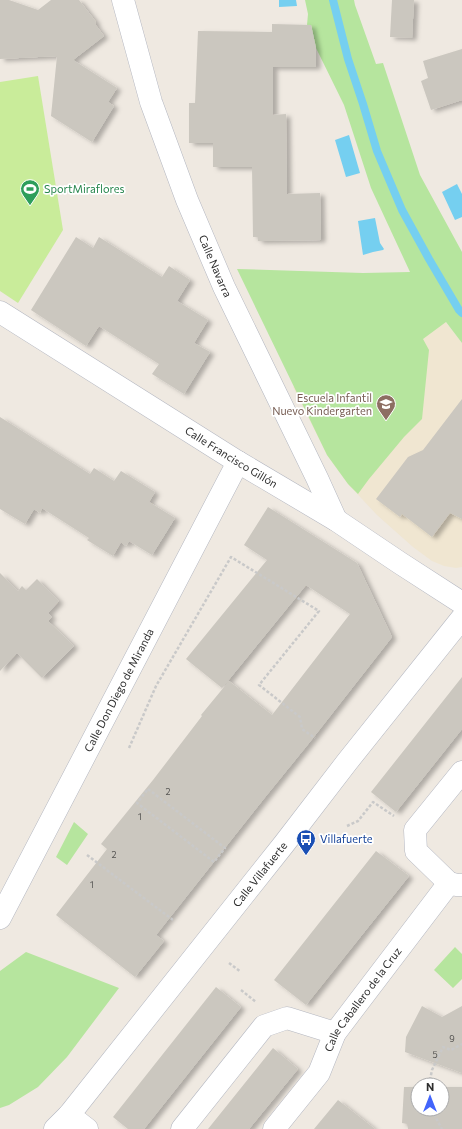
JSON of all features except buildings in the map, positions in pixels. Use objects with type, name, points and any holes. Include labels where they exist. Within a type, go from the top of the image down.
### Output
[{"type":"street","name":"Calle Navarra","points":[[123,0],[151,102],[187,200],[224,287],[336,520]]},
{"type":"street","name":"Calle Francisco Gillón","points":[[0,312],[238,462],[336,520],[462,603]]},
{"type":"street","name":"Calle Don Diego de Miranda","points":[[0,918],[238,462]]},
{"type":"street","name":"Calle Villafuerte","points":[[62,1122],[462,618]]},
{"type":"street","points":[[456,884],[416,852],[415,830],[462,772]]},
{"type":"street","name":"Calle Caballero de la Cruz","points":[[274,1129],[319,1073],[335,1033],[456,884]]},
{"type":"street","points":[[182,1129],[264,1026],[287,1018],[335,1033]]},
{"type":"street","points":[[62,1122],[87,1129]]},
{"type":"path","points":[[129,748],[156,686],[231,557],[319,611],[259,685],[300,717],[302,729],[315,738]]},
{"type":"path","points":[[148,789],[225,848],[222,854],[214,862],[137,803],[148,789]]},
{"type":"path","points":[[347,826],[358,821],[373,802],[415,830]]},
{"type":"path","points":[[87,855],[173,920]]},
{"type":"path","points":[[229,963],[240,972]]},
{"type":"path","points":[[241,990],[254,1000]]},
{"type":"path","points":[[431,1077],[432,1070],[443,1047],[450,1050],[462,1044]]},
{"type":"path","points":[[436,1117],[442,1129]]},
{"type":"shaded area","name":"Escuela Infantil Nuevo Kindergarten","points":[[441,316],[462,343],[462,567],[456,568],[444,566],[432,561],[413,547],[377,515],[348,484],[327,455],[293,387]]},
{"type":"green space","points":[[305,0],[354,0],[376,64],[383,63],[420,175],[462,252],[462,343],[446,322],[423,339],[429,350],[422,419],[404,437],[358,494],[348,484],[327,455],[237,269],[363,273],[410,272],[371,188],[344,105],[316,48],[311,25],[307,25],[308,14]]},
{"type":"green space","name":"SportMiraflores","points":[[38,76],[63,230],[18,303],[0,291],[0,82]]},
{"type":"green space","points":[[74,822],[88,834],[67,865],[56,857]]},
{"type":"green space","points":[[455,947],[462,954],[462,979],[453,988],[434,970]]},
{"type":"green space","points":[[26,952],[119,988],[67,1057],[38,1087],[9,1105],[0,1108],[0,971]]},
{"type":"water","points":[[279,0],[296,0],[297,6],[279,7]]},
{"type":"water","points":[[349,135],[360,173],[346,177],[335,140]]},
{"type":"water","points":[[457,184],[462,194],[462,217],[455,220],[442,192]]},
{"type":"water","points":[[375,218],[380,243],[384,249],[363,255],[358,221]]},
{"type":"waterway","points":[[333,0],[348,59],[377,151],[402,210],[429,259],[462,313]]},
{"type":"place","name":"SportMiraflores","points":[[30,206]]},
{"type":"place","name":"Escuela Infantil Nuevo Kindergarten","points":[[386,421]]},
{"type":"place","name":"Villafuerte","points":[[306,856]]}]
